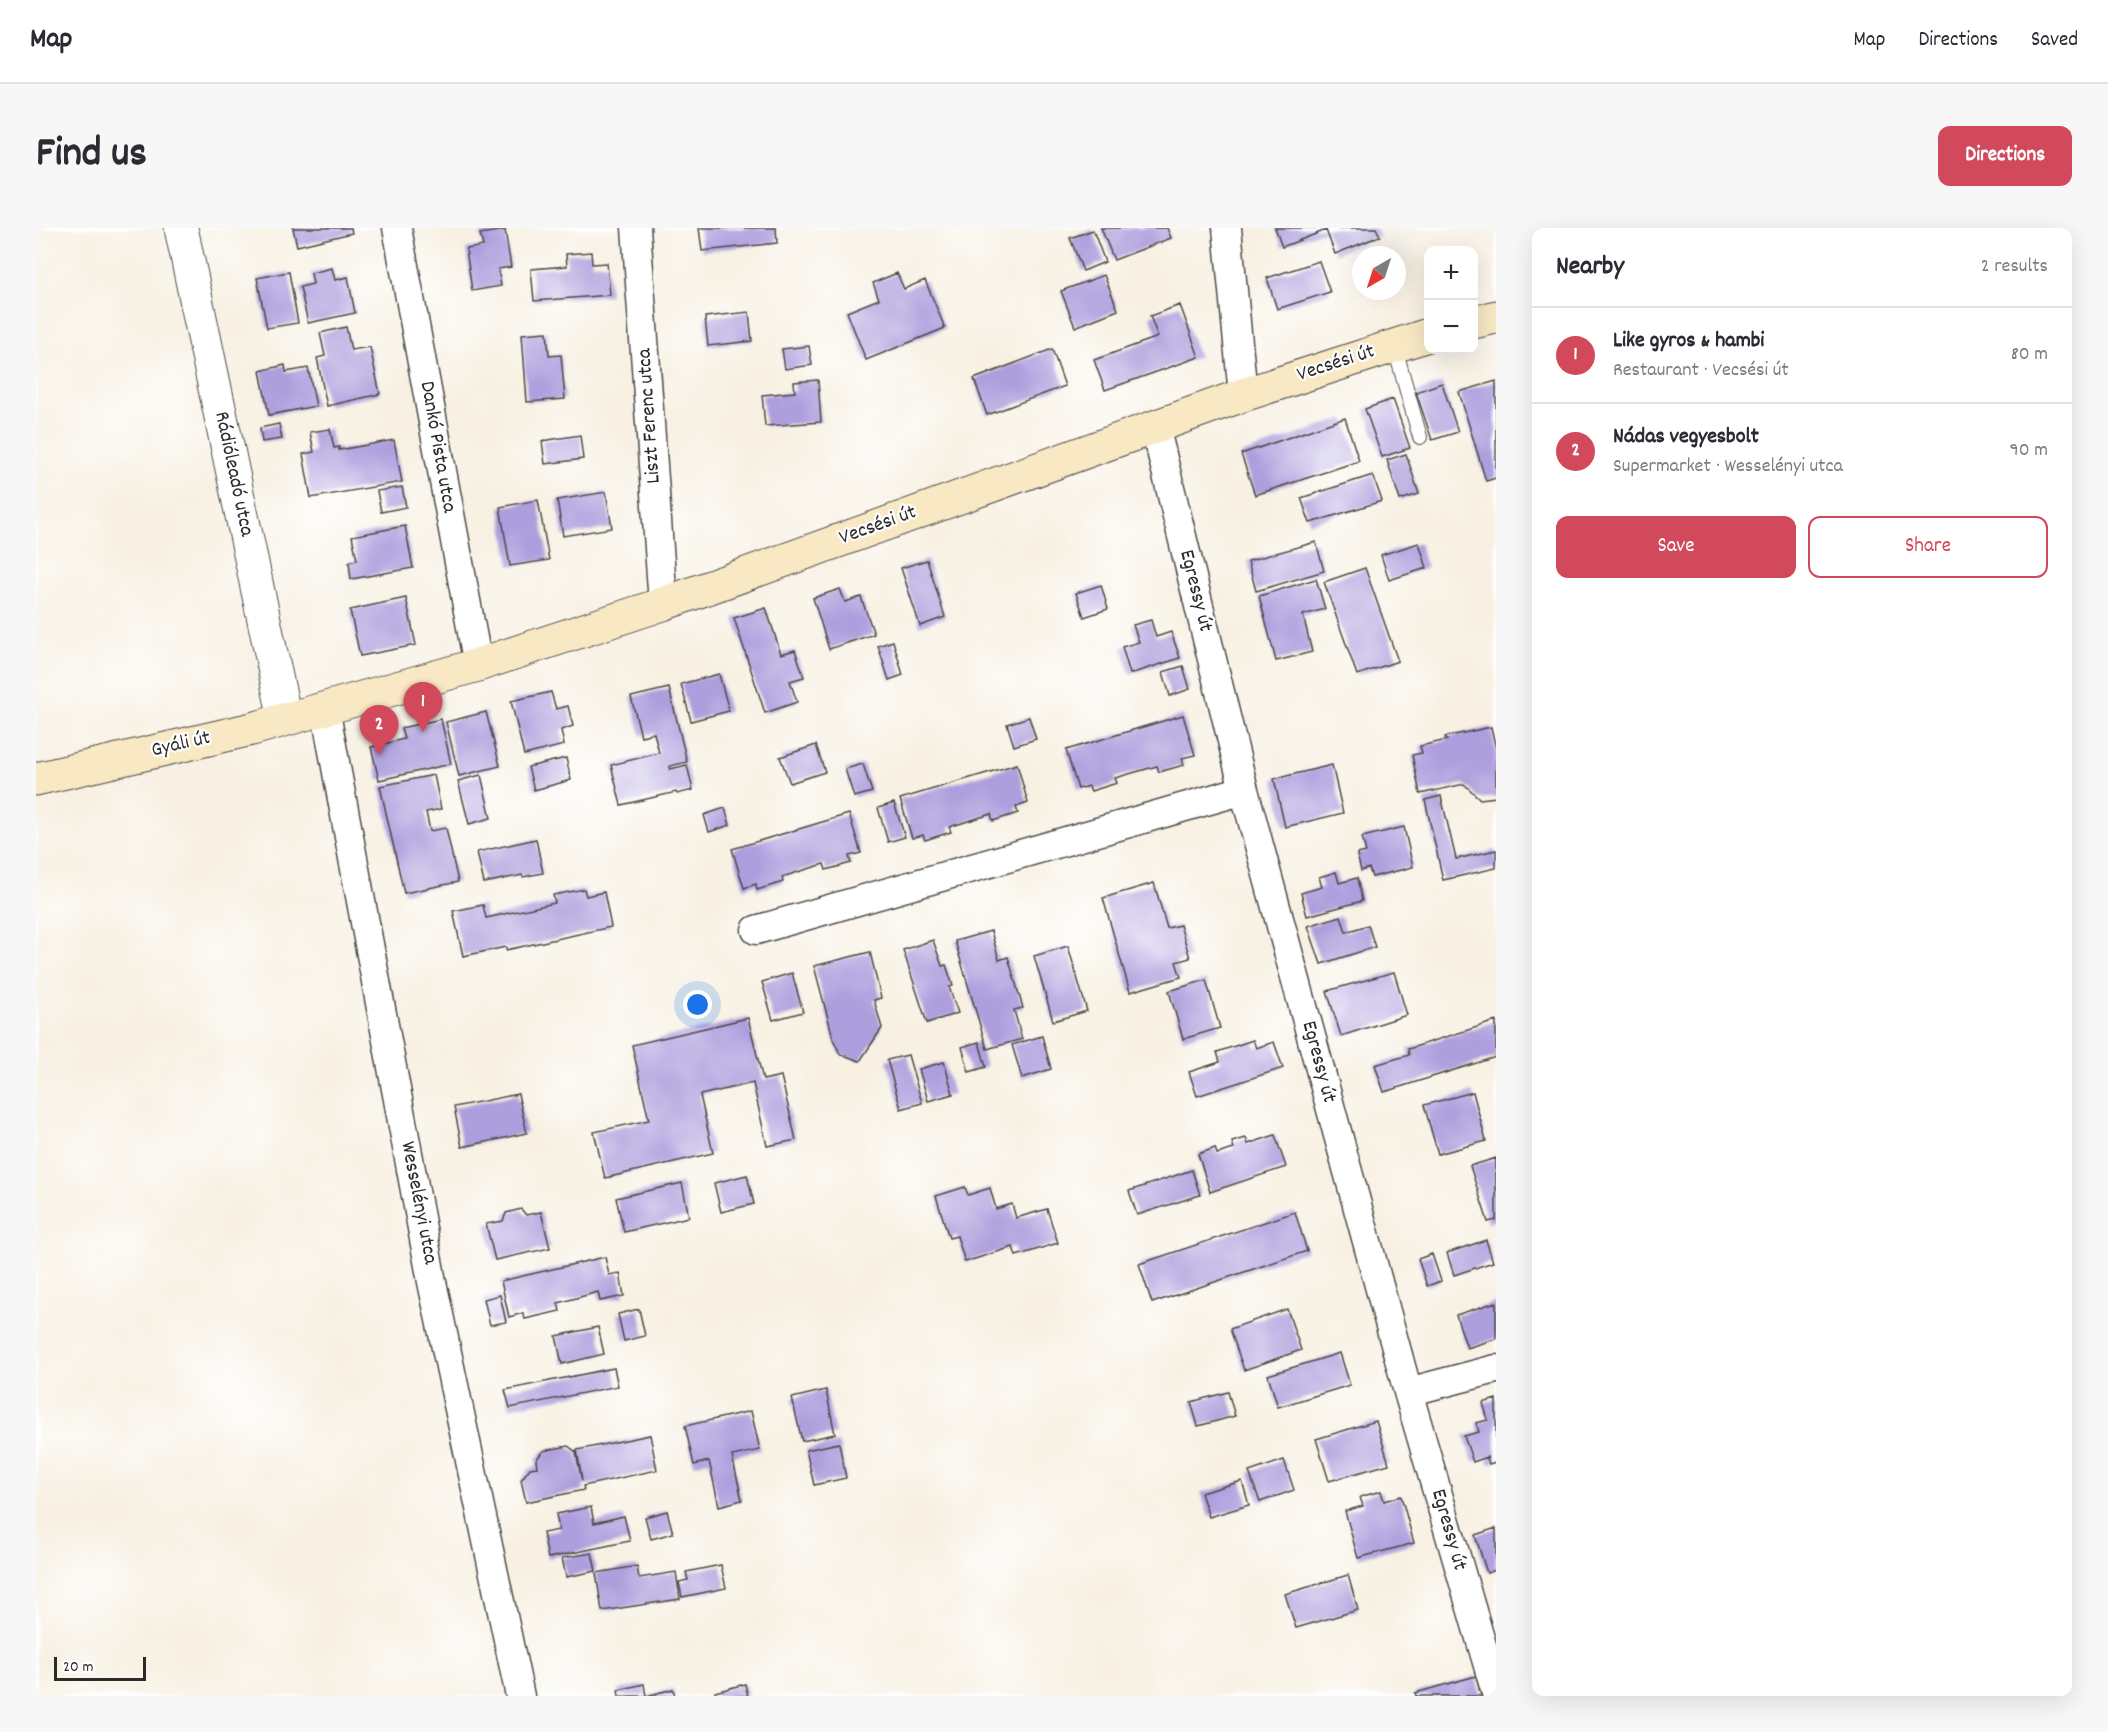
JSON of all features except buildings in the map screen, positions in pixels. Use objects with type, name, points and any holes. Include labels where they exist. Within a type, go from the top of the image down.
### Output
[{"type":"main road","points":[[1478,321],[1496,317]]},
{"type":"main road","name":"Vecsési út","points":[[325,708],[478,665],[663,604],[1243,395],[1424,336]]},
{"type":"main road","name":"Gyáli út","points":[[36,779],[252,729],[325,708]]},
{"type":"street","name":"Rádióleadó utca","points":[[181,228],[285,719]]},
{"type":"street","name":"Dankó Pista utca","points":[[397,228],[478,665]]},
{"type":"street","name":"Liszt Ferenc utca","points":[[636,228],[663,604]]},
{"type":"street","points":[[1227,228],[1243,395]]},
{"type":"street","name":"Egressy út","points":[[1155,426],[1244,790],[1408,1392],[1496,1693]]},
{"type":"street","name":"Wesselényi utca","points":[[325,708],[432,1282],[520,1696]]},
{"type":"street","points":[[756,930],[1244,790]]},
{"type":"street","points":[[1408,1392],[1496,1369]]},
{"type":"lane","points":[[1394,345],[1420,437]]},
{"type":"place","name":"Like gyros & hambi","points":[[423,732]]},
{"type":"place","name":"Nádas vegyesbolt","points":[[379,755]]}]
